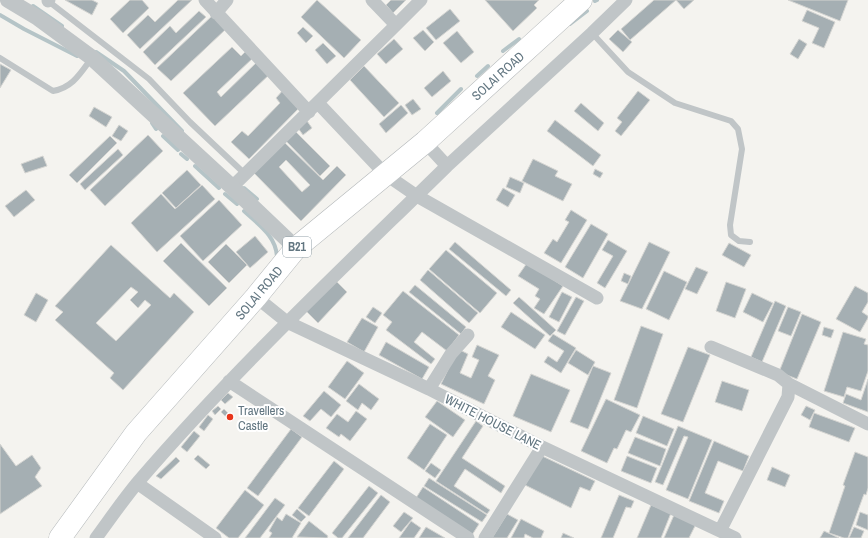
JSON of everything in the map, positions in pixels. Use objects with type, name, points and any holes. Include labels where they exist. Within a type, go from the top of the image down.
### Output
[{"type":"highway","name":"SOLAI ROAD","points":[[61,538],[136,433],[256,297],[296,248],[425,142],[581,0]]},
{"type":"street","points":[[8,0],[38,18],[92,57],[296,248]]},
{"type":"street","points":[[205,0],[216,13],[314,108],[385,174],[417,196],[597,298]]},
{"type":"street","points":[[216,13],[227,0]]},
{"type":"street","points":[[372,0],[396,25]]},
{"type":"street","points":[[232,187],[244,173],[314,108],[421,0]]},
{"type":"street","points":[[96,538],[137,483],[229,381],[287,322],[447,166],[626,0]]},
{"type":"street","points":[[425,142],[447,166]]},
{"type":"street","name":"WHITE HOUSE LANE","points":[[256,297],[287,322],[429,389],[542,447],[735,538]]},
{"type":"street","points":[[429,389],[451,354],[468,335]]},
{"type":"street","points":[[711,347],[778,375],[789,384],[868,424]]},
{"type":"street","points":[[229,381],[468,538]]},
{"type":"street","points":[[720,531],[788,397],[789,384]]},
{"type":"street","points":[[485,538],[542,447]]},
{"type":"street","points":[[137,483],[215,538]]},
{"type":"lane","points":[[48,0],[149,79],[190,122],[244,173]]},
{"type":"lane","points":[[592,33],[628,72],[675,103],[731,120],[738,129],[742,148],[730,230],[731,235],[740,241],[750,242]]},
{"type":"lane","points":[[0,58],[53,91],[64,89],[74,80],[92,57]]},
{"type":"building","points":[[65,0],[92,0],[98,3],[92,15]]},
{"type":"building","points":[[130,0],[142,0],[149,8],[123,33],[110,19]]},
{"type":"building","points":[[178,0],[192,0],[140,49],[127,35],[148,15],[155,22]]},
{"type":"building","points":[[317,0],[361,40],[344,58],[301,17]]},
{"type":"building","points":[[391,0],[406,0],[393,13],[386,5]]},
{"type":"building","points":[[485,0],[539,0],[534,5],[537,8],[513,31]]},
{"type":"building","points":[[654,0],[676,0],[630,40],[621,29]]},
{"type":"building","points":[[676,0],[694,0],[684,9]]},
{"type":"building","points":[[788,0],[848,0],[840,21]]},
{"type":"building","points":[[450,9],[460,21],[436,40],[426,28]]},
{"type":"building","points":[[807,10],[835,22],[824,48],[812,43],[819,28],[802,21]]},
{"type":"building","points":[[199,11],[206,17],[155,65],[143,52],[170,26],[176,33]]},
{"type":"building","points":[[213,15],[226,29],[171,81],[157,68]]},
{"type":"building","points":[[303,27],[313,36],[306,43],[297,33]]},
{"type":"building","points":[[423,30],[434,42],[425,51],[413,38]]},
{"type":"building","points":[[618,30],[632,42],[623,52],[609,39]]},
{"type":"building","points":[[457,31],[474,52],[461,63],[443,43]]},
{"type":"building","points":[[394,39],[403,49],[386,64],[377,54]]},
{"type":"building","points":[[799,39],[807,44],[798,59],[790,54]]},
{"type":"building","points":[[323,43],[336,56],[327,64],[315,50]]},
{"type":"building","points":[[232,47],[241,56],[247,50],[254,57],[217,92],[221,97],[259,60],[271,73],[215,126],[183,93]]},
{"type":"building","points":[[0,64],[11,70],[0,88]]},
{"type":"building","points":[[364,66],[399,103],[384,117],[350,80]]},
{"type":"building","points":[[443,71],[451,81],[432,97],[424,88]]},
{"type":"building","points":[[284,89],[301,106],[249,159],[231,142],[242,131],[248,136],[280,103],[276,98]]},
{"type":"building","points":[[638,91],[650,100],[621,136],[615,131],[622,122],[617,118]]},
{"type":"building","points":[[413,99],[421,109],[412,115],[405,105]]},
{"type":"building","points":[[581,103],[604,123],[598,131],[574,111]]},
{"type":"building","points":[[401,105],[408,113],[386,133],[379,124]]},
{"type":"building","points":[[94,107],[112,117],[106,127],[89,116]]},
{"type":"building","points":[[555,120],[601,155],[593,166],[547,131]]},
{"type":"building","points":[[307,121],[312,128],[303,135],[298,128]]},
{"type":"building","points":[[119,125],[128,131],[121,141],[112,136]]},
{"type":"building","points":[[295,131],[330,166],[320,176],[286,141]]},
{"type":"building","points":[[148,135],[163,151],[105,206],[90,190]]},
{"type":"building","points":[[110,136],[117,143],[77,183],[69,175]]},
{"type":"building","points":[[283,141],[323,180],[337,166],[346,175],[301,221],[252,171]],"holes":[[[286,160],[310,185],[302,192],[279,167]]]},
{"type":"building","points":[[118,149],[123,155],[85,190],[80,184]]},
{"type":"building","points":[[43,156],[47,166],[25,173],[21,164]]},
{"type":"building","points":[[533,159],[558,171],[555,176],[572,184],[563,201],[522,181]]},
{"type":"building","points":[[595,169],[603,173],[600,178],[593,174]]},
{"type":"building","points":[[187,170],[201,185],[176,208],[162,193]]},
{"type":"building","points":[[510,177],[524,183],[520,193],[506,187]]},
{"type":"building","points":[[202,185],[215,199],[157,252],[131,223],[161,194],[175,209]]},
{"type":"building","points":[[503,188],[515,195],[508,207],[496,200]]},
{"type":"building","points":[[26,190],[35,200],[14,217],[5,206]]},
{"type":"building","points":[[219,200],[242,225],[203,261],[180,236]]},
{"type":"building","points":[[571,210],[587,220],[561,263],[544,253],[553,239],[557,242],[569,222],[565,220]]},
{"type":"building","points":[[591,224],[608,234],[583,278],[565,267]]},
{"type":"building","points":[[255,236],[268,252],[250,268],[236,252]]},
{"type":"building","points":[[608,240],[627,251],[605,288],[597,283],[613,256],[602,250]]},
{"type":"building","points":[[455,242],[511,290],[506,296],[449,249]]},
{"type":"building","points":[[649,242],[670,252],[642,309],[620,301]]},
{"type":"building","points":[[181,243],[227,288],[209,306],[163,261]]},
{"type":"building","points":[[729,243],[751,255],[744,267],[722,255]]},
{"type":"building","points":[[226,244],[247,265],[229,283],[208,262]]},
{"type":"building","points":[[111,245],[170,298],[174,293],[194,312],[123,390],[110,378],[114,373],[55,320],[63,312],[55,306]],"holes":[[[131,287],[138,292],[130,300],[138,308],[145,300],[151,305],[116,341],[96,323]]]},
{"type":"building","points":[[446,250],[497,293],[480,313],[429,269]]},
{"type":"building","points":[[527,263],[563,286],[544,314],[534,308],[540,299],[535,296],[539,289],[518,276]]},
{"type":"building","points":[[696,267],[708,272],[697,294],[685,289]]},
{"type":"building","points":[[428,270],[478,313],[469,323],[420,280]]},
{"type":"building","points":[[664,271],[687,282],[669,320],[646,309]]},
{"type":"building","points":[[624,273],[631,276],[628,284],[621,281]]},
{"type":"building","points":[[334,279],[347,292],[318,323],[305,310]]},
{"type":"building","points":[[726,282],[746,289],[735,318],[716,311]]},
{"type":"building","points":[[415,285],[466,327],[461,334],[409,292]]},
{"type":"building","points":[[855,286],[868,293],[868,302],[862,312],[868,316],[868,318],[860,332],[836,319]]},
{"type":"building","points":[[403,291],[459,335],[447,351],[422,332],[414,342],[435,359],[431,364],[386,330],[392,322],[383,315]]},
{"type":"building","points":[[562,292],[572,297],[559,322],[549,317]]},
{"type":"building","points":[[36,293],[48,300],[36,322],[24,315]]},
{"type":"building","points":[[752,293],[773,303],[763,322],[743,312]]},
{"type":"building","points":[[519,297],[556,330],[550,336],[513,303]]},
{"type":"building","points":[[576,297],[584,301],[565,335],[557,331]]},
{"type":"building","points":[[775,301],[786,306],[762,362],[751,357]]},
{"type":"building","points":[[373,307],[382,313],[375,323],[366,317]]},
{"type":"building","points":[[788,307],[801,312],[791,336],[778,331]]},
{"type":"building","points":[[511,312],[545,335],[535,349],[501,327]]},
{"type":"building","points":[[802,314],[821,322],[797,379],[779,372]]},
{"type":"building","points":[[362,318],[378,327],[364,352],[347,342]]},
{"type":"building","points":[[641,326],[663,334],[637,408],[614,400]]},
{"type":"building","points":[[824,327],[834,330],[831,338],[822,335]]},
{"type":"building","points":[[843,332],[866,339],[864,344],[868,345],[868,371],[861,391],[847,387],[844,397],[824,391]]},
{"type":"building","points":[[553,334],[576,348],[561,373],[544,362],[548,356],[557,362],[564,351],[548,341]]},
{"type":"building","points":[[386,342],[429,367],[422,379],[379,355]]},
{"type":"building","points":[[477,345],[499,355],[488,376],[495,380],[484,404],[441,384],[458,349],[468,354],[460,373],[471,378],[479,360],[472,357]]},
{"type":"building","points":[[688,347],[710,355],[683,422],[661,414]]},
{"type":"building","points":[[576,350],[595,362],[588,375],[568,363]]},
{"type":"building","points":[[347,361],[364,373],[345,399],[328,387]]},
{"type":"building","points":[[593,366],[611,373],[588,429],[570,422]]},
{"type":"building","points":[[531,374],[570,390],[551,432],[513,416]]},
{"type":"building","points":[[868,379],[868,412],[843,403],[846,394],[861,400]]},
{"type":"building","points":[[722,381],[749,390],[742,411],[715,402]]},
{"type":"building","points":[[359,384],[379,399],[371,410],[362,403],[358,410],[346,401]]},
{"type":"building","points":[[324,391],[341,405],[331,417],[321,409],[310,421],[303,416]]},
{"type":"building","points":[[228,393],[233,397],[225,404],[221,400]]},
{"type":"building","points":[[606,399],[640,415],[631,432],[626,430],[617,449],[614,448],[607,463],[581,451]]},
{"type":"building","points":[[437,401],[465,420],[453,437],[425,417]]},
{"type":"building","points":[[218,406],[221,409],[215,415],[212,411]]},
{"type":"building","points":[[806,406],[815,410],[810,420],[801,415]]},
{"type":"building","points":[[224,409],[230,415],[227,418],[221,412]]},
{"type":"building","points":[[356,411],[367,419],[350,441],[341,434],[339,437],[326,428],[337,414],[348,422]]},
{"type":"building","points":[[814,413],[855,428],[849,442],[809,427]]},
{"type":"building","points":[[208,415],[213,419],[204,431],[199,427]]},
{"type":"building","points":[[643,416],[674,429],[667,446],[636,433]]},
{"type":"building","points":[[476,421],[483,426],[462,458],[505,486],[501,493],[465,469],[454,486],[490,510],[487,514],[436,481]]},
{"type":"building","points":[[430,424],[447,435],[424,470],[407,458]]},
{"type":"building","points":[[678,426],[712,440],[688,499],[666,490],[688,437],[684,436],[663,485],[655,482]]},
{"type":"building","points":[[291,429],[302,437],[258,496],[247,488]]},
{"type":"building","points":[[194,431],[200,436],[187,452],[181,447]]},
{"type":"building","points":[[635,437],[666,449],[660,466],[628,453]]},
{"type":"building","points":[[714,441],[749,456],[743,471],[718,461],[705,493],[724,501],[719,513],[689,501]]},
{"type":"building","points":[[0,444],[16,466],[32,455],[41,468],[35,477],[42,486],[0,514]]},
{"type":"building","points":[[855,452],[868,457],[868,488],[866,495],[864,494],[848,538],[844,538],[829,533],[845,486],[843,485]]},
{"type":"building","points":[[198,455],[210,465],[206,469],[194,459]]},
{"type":"building","points":[[540,455],[595,481],[590,491],[580,487],[571,508],[525,485]]},
{"type":"building","points":[[627,456],[657,468],[651,483],[621,471]]},
{"type":"building","points":[[176,457],[180,461],[161,479],[156,476]]},
{"type":"building","points":[[334,461],[344,469],[309,516],[298,508]]},
{"type":"building","points":[[431,463],[441,470],[435,478],[425,471]]},
{"type":"building","points":[[772,467],[790,475],[785,487],[767,480]]},
{"type":"building","points":[[429,478],[487,515],[482,522],[424,486]]},
{"type":"building","points":[[369,486],[378,493],[342,538],[338,538],[332,533]]},
{"type":"building","points":[[423,487],[479,524],[472,535],[416,498]]},
{"type":"building","points":[[245,490],[264,505],[238,538],[229,538],[216,528]]},
{"type":"building","points":[[381,495],[390,502],[363,538],[348,538]]},
{"type":"building","points":[[619,495],[634,501],[631,508],[626,507],[613,538],[601,538]]},
{"type":"building","points":[[275,498],[285,505],[260,538],[245,538]]},
{"type":"building","points":[[651,505],[671,513],[661,538],[637,538]]},
{"type":"building","points":[[297,509],[306,517],[301,522],[292,515]]},
{"type":"building","points":[[404,512],[413,518],[401,532],[393,526]]},
{"type":"building","points":[[860,512],[868,515],[868,530],[856,525]]},
{"type":"building","points":[[286,514],[301,523],[292,538],[269,538],[272,533],[269,531],[277,517],[282,521]]},
{"type":"building","points":[[507,514],[518,520],[507,538],[492,538]]},
{"type":"building","points":[[674,515],[696,524],[689,538],[664,538]]},
{"type":"building","points":[[521,519],[544,531],[541,538],[533,538],[525,534],[524,538],[511,538]]},
{"type":"building","points":[[309,521],[328,536],[327,538],[297,537]]},
{"type":"building","points":[[411,521],[421,528],[414,538],[399,538]]},
{"type":"building","points":[[426,527],[445,538],[419,538]]},
{"type":"building","points":[[854,527],[864,531],[861,538],[849,538]]},
{"type":"building","points":[[824,531],[839,538],[820,538]]},
{"type":"building","points":[[563,533],[574,538],[561,538]]},
{"type":"waterway","points":[[33,6],[62,26]]},
{"type":"waterway","points":[[570,24],[587,11]]},
{"type":"waterway","points":[[0,15],[77,56]]},
{"type":"waterway","points":[[503,51],[519,39]]},
{"type":"waterway","points":[[96,52],[124,71],[182,131]]},
{"type":"waterway","points":[[477,76],[488,66]]},
{"type":"waterway","points":[[437,113],[461,89]]},
{"type":"waterway","points":[[152,123],[156,129]]},
{"type":"waterway","points":[[163,136],[178,150]]},
{"type":"waterway","points":[[181,154],[187,159]]},
{"type":"waterway","points":[[195,166],[219,188]]},
{"type":"waterway","points":[[244,188],[257,199]]},
{"type":"waterway","points":[[225,194],[237,204]]},
{"type":"waterway","points":[[244,211],[266,231],[274,243],[277,257]]},
{"type":"place","name":"Travellers Castle","points":[[230,417]]}]
